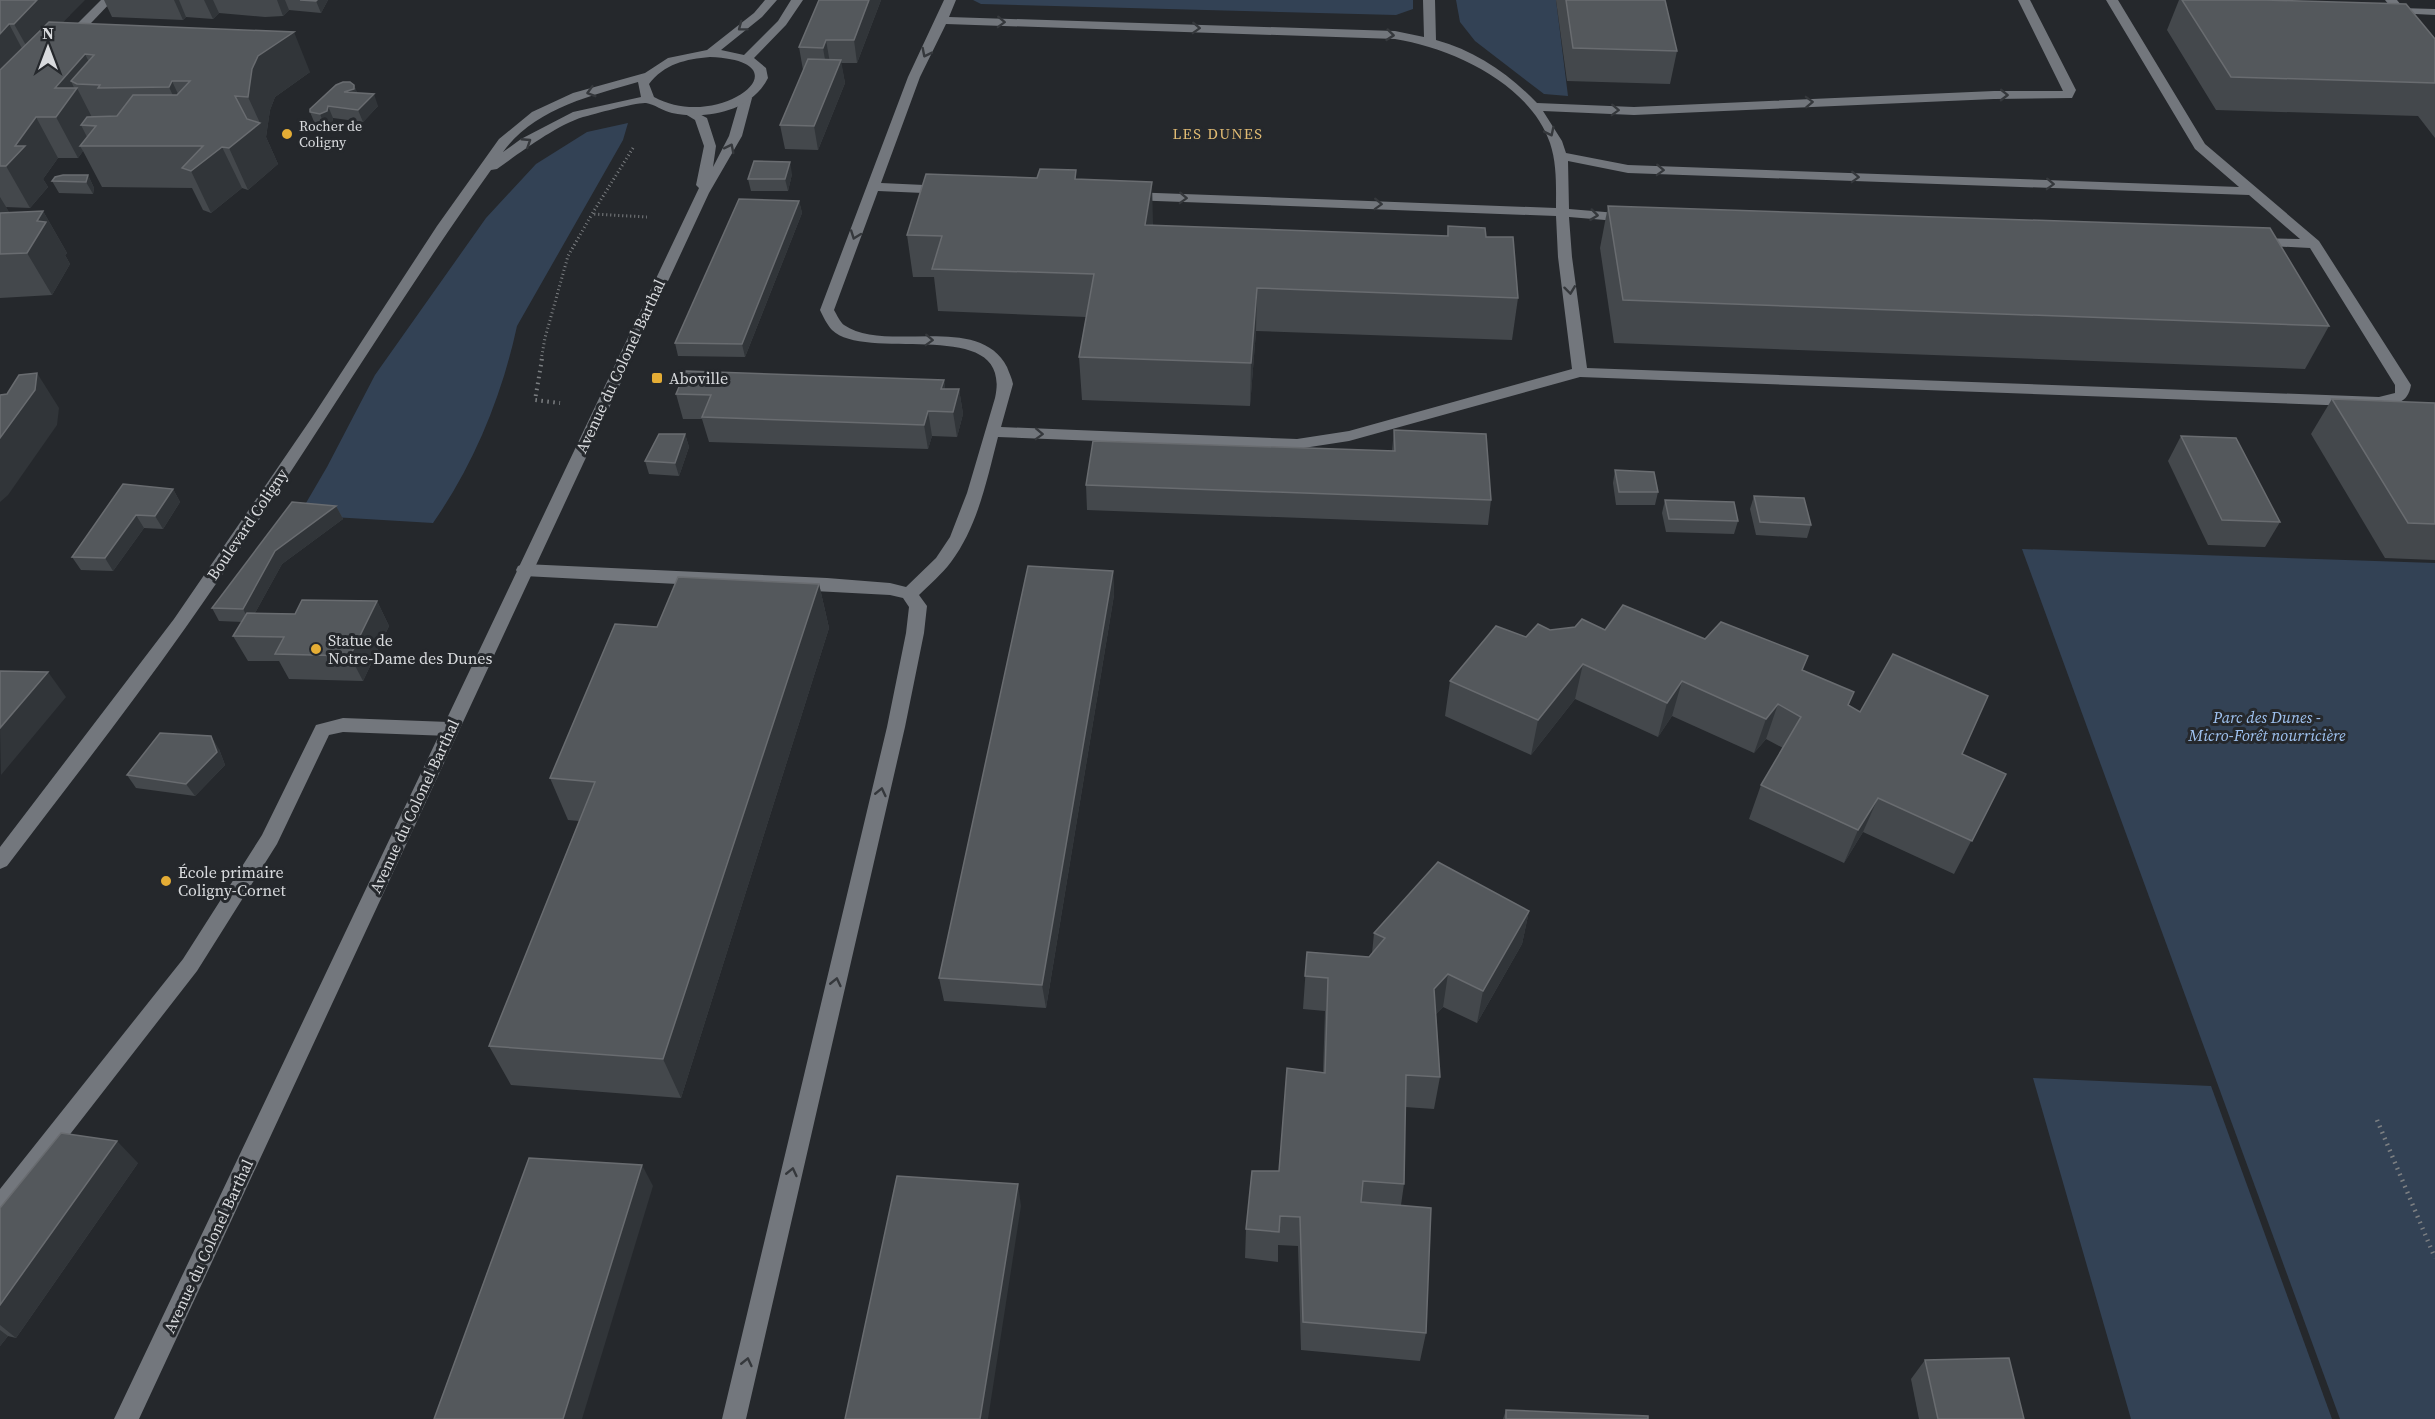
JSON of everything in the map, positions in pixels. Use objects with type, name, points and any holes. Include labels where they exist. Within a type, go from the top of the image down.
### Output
[{"type":"street","points":[[57,51],[106,0]]},
{"type":"street","points":[[710,53],[758,15],[771,0]]},
{"type":"street","points":[[710,53],[747,58],[782,23],[797,0]]},
{"type":"street","points":[[909,594],[950,552],[959,535],[970,506],[1005,381],[1001,365],[987,352],[970,345],[950,341],[874,338],[843,331],[835,326],[827,310],[914,77],[950,0]]},
{"type":"street","points":[[1429,0],[1430,42]]},
{"type":"street","points":[[1535,107],[1634,111],[1994,95],[2068,95],[2070,90],[2024,0]]},
{"type":"street","points":[[992,432],[1297,444],[1349,436],[1580,372],[2379,402],[2397,399],[2402,394],[2403,385],[2314,244],[2200,146],[2112,0]]},
{"type":"street","points":[[2391,0],[2435,54]]},
{"type":"street","points":[[2400,11],[2435,12]]},
{"type":"street","points":[[942,20],[1370,33],[1430,42],[1474,60],[1535,107],[1549,129],[1561,156],[1563,239],[1580,372]]},
{"type":"street","name":"Boulevard Coligny","points":[[0,861],[180,623],[504,142],[536,115],[577,96],[647,76],[658,67],[673,60],[710,53]]},
{"type":"street","name":"Avenue du Colonel Barthal","points":[[126,1419],[702,193],[732,148],[744,113],[746,98],[756,90],[761,81],[761,72],[747,58]]},
{"type":"street","points":[[647,76],[643,84],[644,92],[648,99],[662,107],[688,112],[729,105],[746,98]]},
{"type":"street","name":"Boulevard Coligny","points":[[479,176],[526,142],[577,115],[648,99]]},
{"type":"street","name":"Avenue du Colonel Barthal","points":[[688,112],[701,118],[710,146],[702,193]]},
{"type":"street","points":[[1561,156],[1628,169],[2252,191]]},
{"type":"street","points":[[873,187],[957,190]]},
{"type":"street","points":[[1112,195],[1563,211],[1646,219]]},
{"type":"street","points":[[2242,241],[2314,244]]},
{"type":"street","points":[[524,570],[890,589],[909,594],[918,606],[915,633],[896,727],[734,1419]]},
{"type":"street","points":[[0,1207],[190,965],[270,839],[322,730],[343,725],[449,729]]},
{"type":"path","points":[[597,417],[568,404],[535,400],[544,338],[568,256],[633,148]]},
{"type":"path","points":[[592,214],[690,219]]},
{"type":"path","points":[[2378,1120],[2435,1258]]},
{"type":"green space","points":[[973,0],[1413,0],[1413,9],[1396,15],[981,4]]},
{"type":"green space","points":[[1456,0],[1556,0],[1568,96],[1544,94],[1475,41],[1460,22]]},
{"type":"green space","points":[[628,123],[623,140],[517,326],[495,404],[485,429],[461,477],[433,523],[299,515],[375,375],[486,218],[536,164],[587,132]]},
{"type":"green space","name":"Parc des Dunes - Micro-Forêt nourricière","points":[[2022,549],[2435,563],[2435,1419],[2340,1419]]},
{"type":"green space","points":[[2033,1078],[2211,1086],[2332,1419],[2131,1419]]},
{"type":"building","points":[[0,0],[37,0],[14,24],[9,24],[0,34]]},
{"type":"building","points":[[819,0],[869,0],[854,40],[826,40],[823,48],[799,47]]},
{"type":"building","points":[[1566,0],[1665,0],[1677,51],[1573,48]]},
{"type":"building","points":[[2182,0],[2406,4],[2435,39],[2435,83],[2231,77]]},
{"type":"building","points":[[49,22],[294,32],[258,56],[252,69],[248,97],[235,96],[247,119],[260,123],[229,148],[222,147],[191,171],[182,168],[203,146],[80,146],[96,126],[81,125],[87,117],[117,116],[133,95],[177,95],[190,81],[172,81],[169,87],[98,88],[100,85],[77,84],[71,81],[94,55],[85,54],[55,88],[77,88],[56,117],[36,117],[15,146],[25,146],[6,166],[0,166],[0,70]]},
{"type":"building","points":[[808,59],[841,60],[814,126],[780,125]]},
{"type":"building","points":[[350,82],[354,85],[354,89],[344,92],[374,94],[358,110],[328,106],[327,111],[320,114],[310,112],[310,109],[336,85]]},
{"type":"building","points":[[754,161],[790,162],[785,179],[748,179]]},
{"type":"building","points":[[1040,169],[1076,170],[1075,179],[1152,182],[1145,225],[1448,236],[1448,226],[1485,228],[1486,237],[1513,237],[1518,298],[1257,288],[1251,363],[1079,357],[1094,274],[932,269],[942,236],[907,235],[926,174],[1037,178]]},
{"type":"building","points":[[88,175],[86,182],[52,181],[55,177]]},
{"type":"building","points":[[739,199],[799,201],[742,344],[675,343]]},
{"type":"building","points":[[1608,206],[2270,228],[2329,326],[1623,300]]},
{"type":"building","points":[[43,211],[37,221],[46,222],[27,253],[0,254],[0,213]]},
{"type":"building","points":[[686,371],[944,380],[941,389],[959,389],[953,412],[928,411],[924,425],[702,417],[711,395],[676,394]]},
{"type":"building","points":[[37,373],[35,390],[0,438],[0,395],[7,394],[19,375]]},
{"type":"building","points":[[2332,399],[2435,403],[2435,524],[2408,523]]},
{"type":"building","points":[[1394,430],[1486,434],[1491,500],[1086,485],[1093,441],[1395,451]]},
{"type":"building","points":[[659,434],[685,434],[675,463],[645,461]]},
{"type":"building","points":[[2181,436],[2236,438],[2280,522],[2222,520]]},
{"type":"building","points":[[1615,470],[1654,472],[1658,492],[1619,492]]},
{"type":"building","points":[[123,484],[173,489],[155,516],[136,515],[105,558],[72,557]]},
{"type":"building","points":[[1754,496],[1804,498],[1811,525],[1760,522]]},
{"type":"building","points":[[1665,500],[1734,502],[1738,521],[1669,519]]},
{"type":"building","points":[[292,502],[336,506],[275,551],[243,609],[212,608]]},
{"type":"building","points":[[1028,566],[1113,571],[1042,985],[939,978]]},
{"type":"building","points":[[678,577],[819,584],[663,1059],[489,1046],[595,782],[550,778],[615,624],[657,627]]},
{"type":"building","points":[[302,600],[377,601],[350,656],[275,654],[284,637],[233,636],[247,613],[295,614]]},
{"type":"building","points":[[1623,605],[1705,639],[1721,622],[1808,656],[1802,670],[1854,692],[1848,705],[1860,712],[1893,654],[1988,696],[1962,754],[2006,774],[1972,841],[1878,798],[1858,830],[1761,785],[1801,717],[1778,704],[1766,719],[1682,681],[1667,703],[1583,664],[1538,720],[1450,681],[1496,626],[1526,637],[1538,624],[1550,630],[1575,627],[1582,619],[1605,630]]},
{"type":"building","points":[[0,671],[48,672],[0,728]]},
{"type":"building","points":[[160,733],[211,736],[217,752],[186,784],[127,775]]},
{"type":"building","points":[[1438,862],[1529,911],[1483,991],[1448,974],[1434,989],[1440,1077],[1406,1075],[1404,1184],[1363,1181],[1361,1202],[1431,1208],[1426,1333],[1303,1322],[1300,1217],[1280,1216],[1279,1232],[1246,1229],[1252,1171],[1279,1171],[1287,1068],[1325,1073],[1328,978],[1305,976],[1307,952],[1369,957],[1385,938],[1374,933]]},
{"type":"building","points":[[61,1133],[117,1141],[0,1305],[0,1208]]},
{"type":"building","points":[[529,1158],[642,1165],[563,1419],[434,1419]]},
{"type":"building","points":[[897,1176],[1018,1184],[980,1419],[845,1419]]},
{"type":"building","points":[[2009,1358],[2024,1419],[1938,1419],[1925,1360]]},
{"type":"building","points":[[1506,1410],[1648,1416],[1648,1419],[1506,1419]]},
{"type":"place","name":"Rocher de Coligny","points":[[287,134]]},
{"type":"place","name":"Aboville","points":[[657,378]]},
{"type":"place","name":"Statue de Notre-Dame des Dunes","points":[[316,649]]},
{"type":"place","name":"École primaire Coligny-Cornet","points":[[166,881]]},
{"type":"district","name":"LES DUNES","points":[[1218,134]]}]
